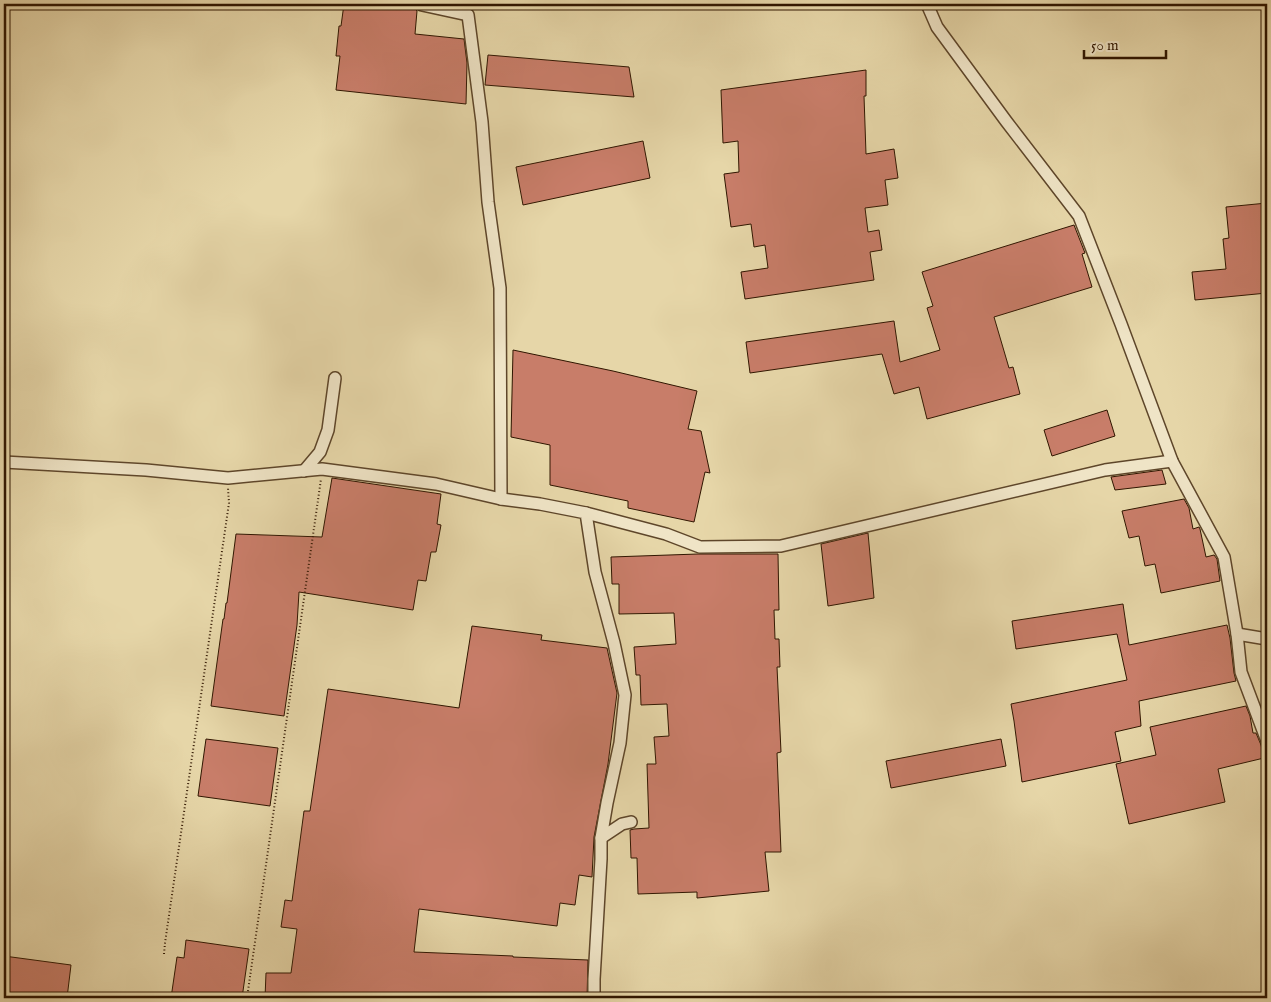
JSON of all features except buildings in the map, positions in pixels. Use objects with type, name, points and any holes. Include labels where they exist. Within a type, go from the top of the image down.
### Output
[{"type":"street","points":[[422,4],[468,15],[482,122],[488,202],[500,288],[501,499]]},
{"type":"street","points":[[927,4],[937,27],[1079,216],[1172,461],[1224,557],[1242,672],[1267,740]]},
{"type":"street","points":[[304,470],[320,452],[328,430],[335,378]]},
{"type":"street","points":[[4,462],[146,470],[228,478],[322,469],[436,484],[501,499],[586,513],[666,534],[700,547],[781,546],[1105,470],[1172,461]]},
{"type":"street","points":[[586,513],[595,572],[625,695],[620,743],[606,803],[601,838],[594,998]]},
{"type":"street","points":[[1237,634],[1267,638]]},
{"type":"street","points":[[601,838],[622,824],[631,822]]},
{"type":"path","points":[[247,998],[322,469]]},
{"type":"path","points":[[164,954],[229,503],[228,478]]}]
